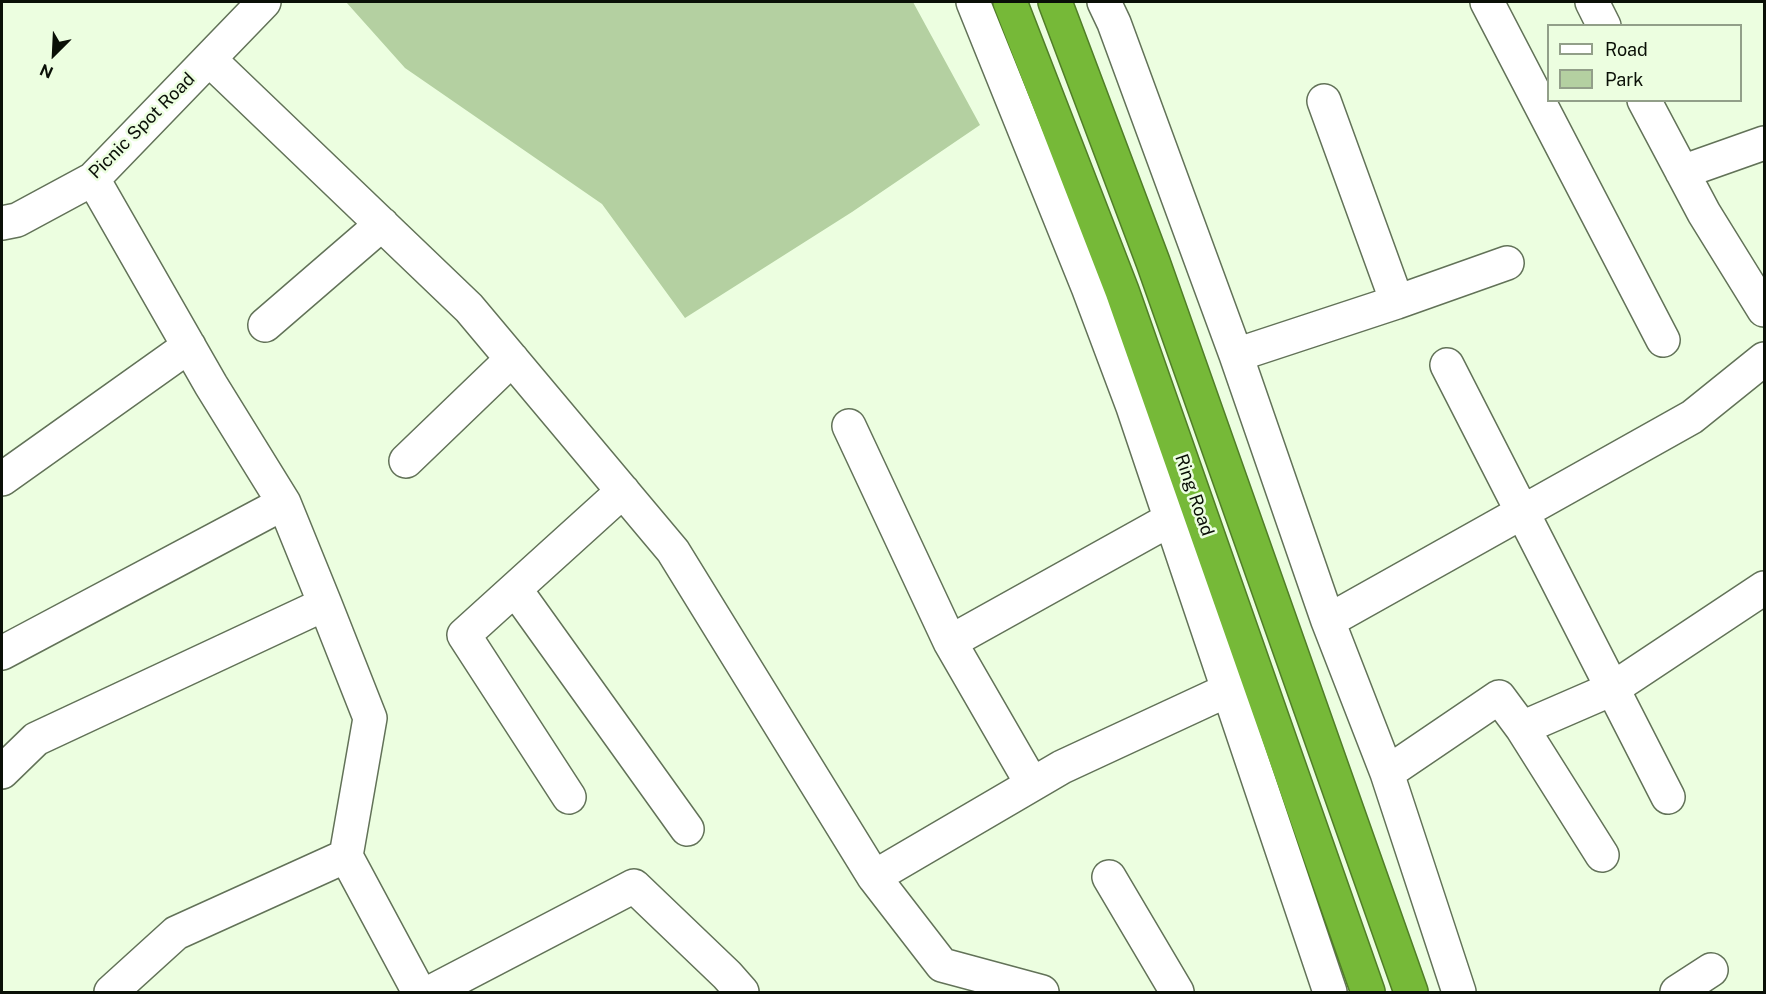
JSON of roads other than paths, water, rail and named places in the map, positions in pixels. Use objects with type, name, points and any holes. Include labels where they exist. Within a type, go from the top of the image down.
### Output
[{"type":"highway","name":"Ring Road","points":[[1010,2],[1122,291],[1368,993]]},
{"type":"highway","points":[[1055,2],[1153,262],[1411,993]]},
{"type":"street","name":"Picnic Spot Road","points":[[2,223],[17,220],[93,179],[264,2]]},
{"type":"street","points":[[1104,2],[1114,23],[1236,355],[1328,621],[1387,773],[1460,993]]},
{"type":"street","points":[[1487,2],[1663,340]]},
{"type":"street","points":[[1592,2],[1603,24]]},
{"type":"street","points":[[978,3],[1133,407],[1330,993]]},
{"type":"street","points":[[209,59],[469,308],[673,551],[874,877],[942,965],[1042,993]]},
{"type":"street","points":[[1324,101],[1396,302]]},
{"type":"street","points":[[1645,102],[1704,213],[1764,310]]},
{"type":"street","points":[[1682,172],[1764,143]]},
{"type":"street","points":[[93,179],[189,346],[284,503],[326,604],[370,718],[346,856],[419,993]]},
{"type":"street","points":[[265,324],[382,224]]},
{"type":"street","points":[[1236,355],[1507,263]]},
{"type":"street","points":[[2,479],[189,346]]},
{"type":"street","points":[[406,461],[512,359]]},
{"type":"street","points":[[1328,621],[1692,417],[1764,359]]},
{"type":"street","points":[[1447,365],[1668,797]]},
{"type":"street","points":[[849,426],[950,642],[1032,784]]},
{"type":"street","points":[[569,797],[464,635],[623,491]]},
{"type":"street","points":[[2,653],[284,503]]},
{"type":"street","points":[[950,642],[1171,519]]},
{"type":"street","points":[[1522,728],[1612,689],[1764,588]]},
{"type":"street","points":[[515,589],[687,829]]},
{"type":"street","points":[[2,772],[36,739],[326,604]]},
{"type":"street","points":[[874,877],[1062,766],[1228,690]]},
{"type":"street","points":[[1387,773],[1499,697],[1522,728],[1602,855]]},
{"type":"street","points":[[111,993],[176,933],[346,856]]},
{"type":"street","points":[[1109,877],[1178,993]]},
{"type":"street","points":[[431,993],[634,886],[727,975],[740,992]]},
{"type":"street","points":[[1677,993],[1711,970]]}]
